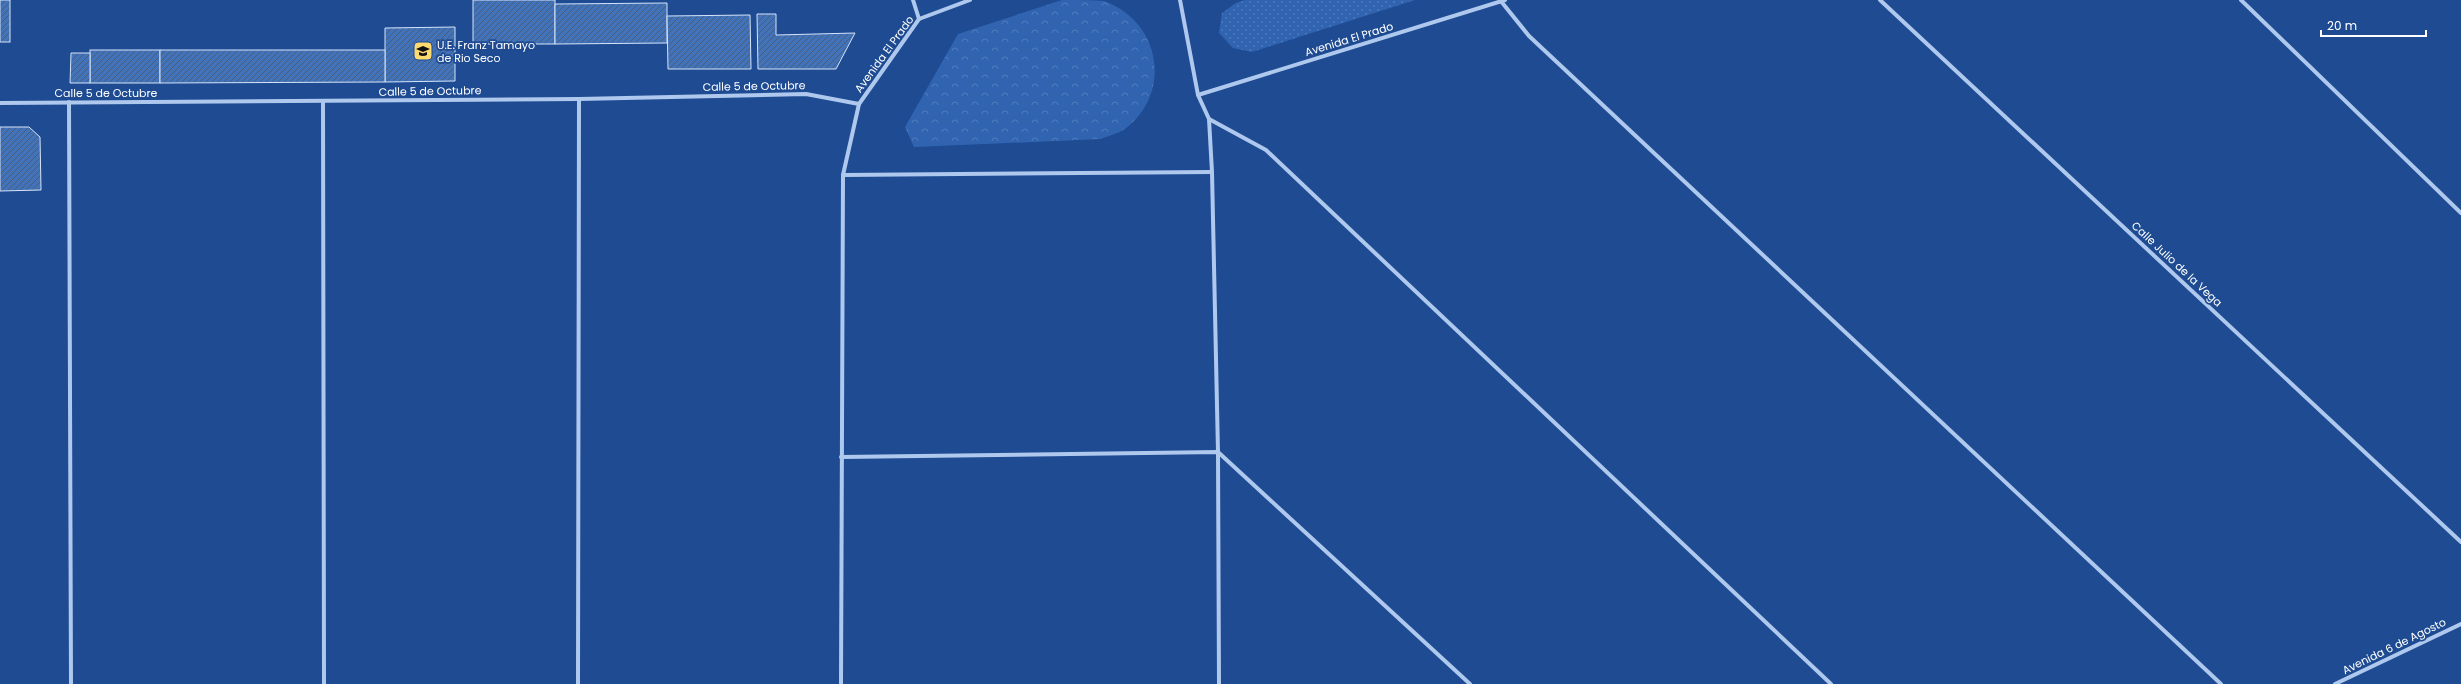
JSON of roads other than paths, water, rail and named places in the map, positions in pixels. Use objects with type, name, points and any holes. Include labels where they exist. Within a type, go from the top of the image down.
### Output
[{"type":"street","points":[[913,0],[919,19]]},
{"type":"street","name":"Avenida El Prado","points":[[841,684],[843,175],[859,104],[919,19],[970,0]]},
{"type":"street","points":[[1180,0],[1198,95],[1209,120],[1212,172],[1218,452],[1219,684]]},
{"type":"street","points":[[1502,0],[1534,41],[2221,684]]},
{"type":"street","name":"Avenida El Prado","points":[[1198,95],[1502,0]]},
{"type":"street","name":"Calle Julio de la Vega","points":[[1880,0],[2461,542]]},
{"type":"street","points":[[2241,0],[2461,213]]},
{"type":"street","name":"Calle 5 de Octubre","points":[[0,103],[322,101],[806,94],[859,104]]},
{"type":"street","points":[[578,684],[580,98]]},
{"type":"street","points":[[322,101],[324,684]]},
{"type":"street","points":[[69,102],[71,684]]},
{"type":"street","points":[[1209,120],[1266,150],[1831,684]]},
{"type":"street","points":[[843,175],[1212,172]]},
{"type":"street","points":[[841,457],[1218,452],[1470,684]]},
{"type":"street","name":"Avenida 6 de Agosto","points":[[2335,684],[2461,624]]},
{"type":"place","name":"U.E. Franz Tamayo de Rio Seco","points":[[423,51]]}]
